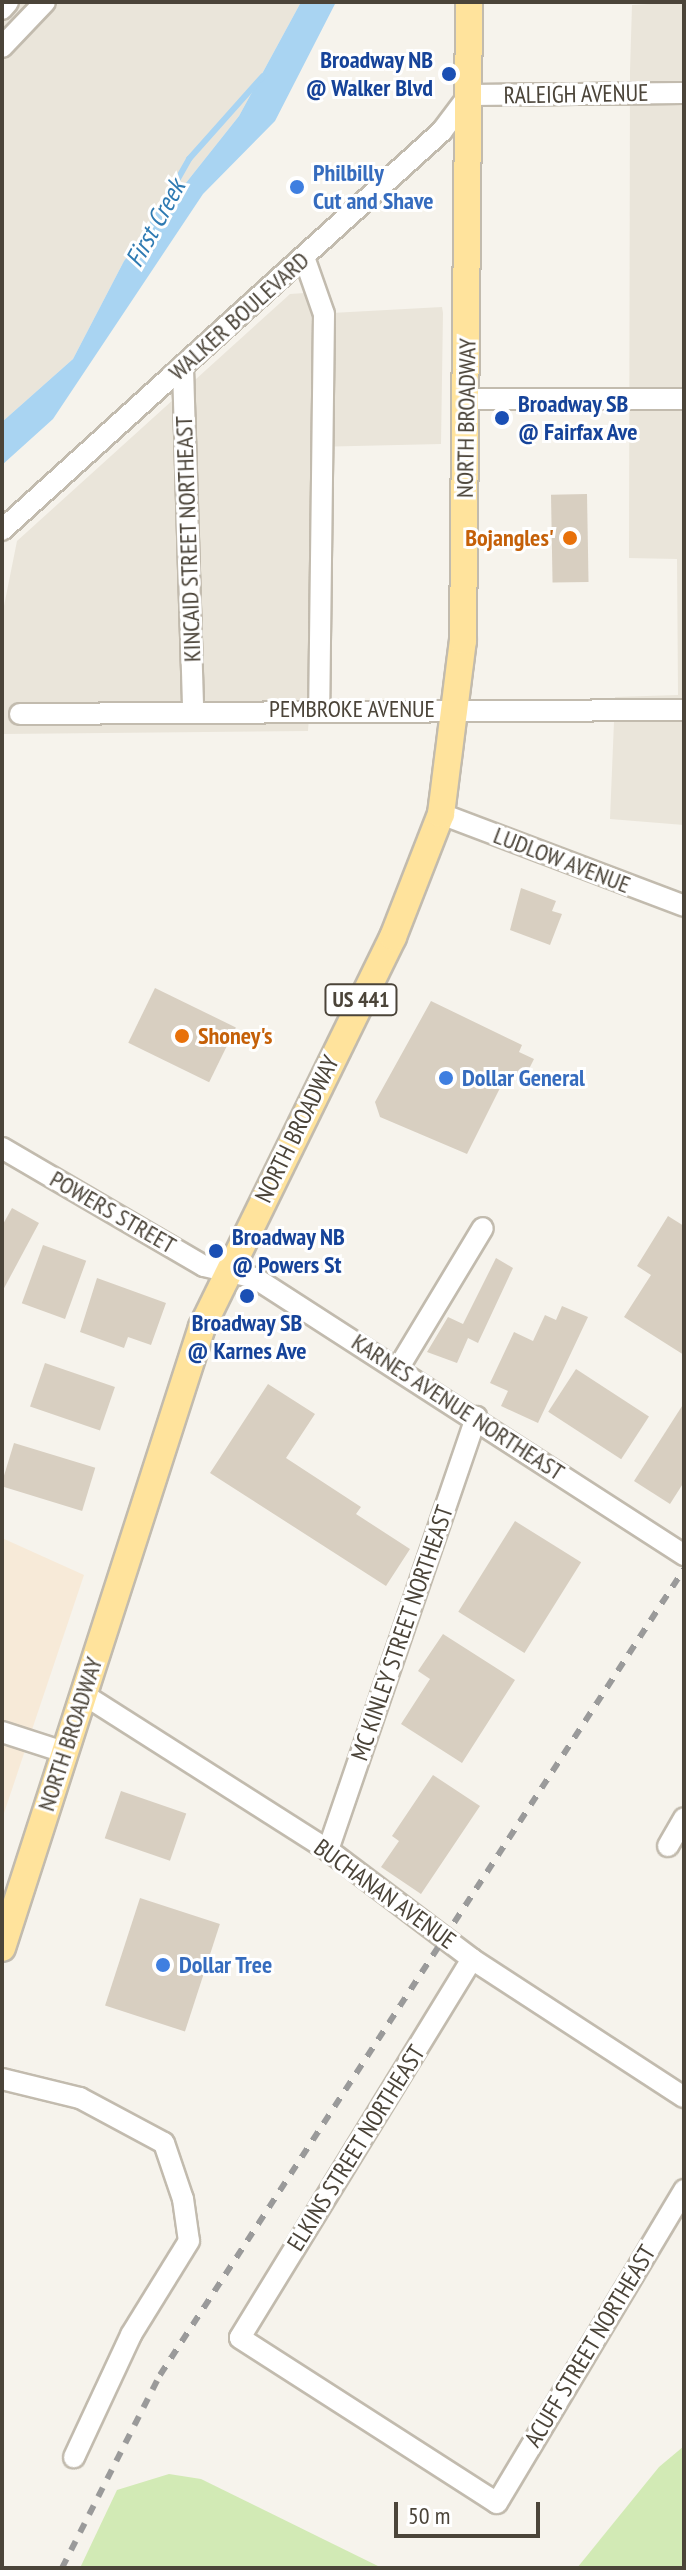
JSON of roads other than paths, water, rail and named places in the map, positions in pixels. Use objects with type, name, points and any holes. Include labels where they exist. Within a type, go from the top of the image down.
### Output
[{"type":"main road","name":"NORTH BROADWAY","points":[[2,1948],[202,1327],[227,1269],[393,937],[441,814],[458,708],[467,399],[469,2]]},
{"type":"street","points":[[2,9],[8,2]]},
{"type":"street","points":[[2,47],[45,2]]},
{"type":"street","name":"RALEIGH AVENUE","points":[[469,95],[684,93]]},
{"type":"street","name":"WALKER BOULEVARD","points":[[2,530],[442,131],[469,95]]},
{"type":"street","points":[[304,257],[324,314],[319,709]]},
{"type":"street","name":"KINCAID STREET NORTHEAST","points":[[183,368],[193,710]]},
{"type":"street","points":[[467,399],[684,399]]},
{"type":"street","name":"PEMBROKE AVENUE","points":[[20,714],[458,708],[684,710]]},
{"type":"street","name":"LUDLOW AVENUE","points":[[441,814],[684,906]]},
{"type":"street","name":"POWERS STREET","points":[[2,1148],[204,1266],[227,1269]]},
{"type":"street","points":[[399,1367],[483,1228]]},
{"type":"street","name":"KARNES AVENUE NORTHEAST","points":[[227,1269],[255,1278],[399,1367],[684,1555]]},
{"type":"street","name":"MC KINLEY STREET NORTHEAST","points":[[328,1850],[476,1417]]},
{"type":"street","name":"BUCHANAN AVENUE","points":[[83,1694],[328,1850],[472,1959],[684,2097]]},
{"type":"street","points":[[2,1732],[64,1752]]},
{"type":"street","points":[[668,1846],[684,1818]]},
{"type":"street","name":"ELKINS STREET NORTHEAST","points":[[472,1959],[240,2338],[497,2503]]},
{"type":"street","points":[[2,2079],[80,2098],[164,2143],[183,2199],[189,2241],[131,2335],[74,2457]]},
{"type":"street","name":"ACUFF STREET NORTHEAST","points":[[497,2503],[684,2190]]},
{"type":"water","name":"First Creek","points":[[301,2],[336,2],[275,121],[203,194],[53,419],[2,465],[2,422],[73,359],[124,261],[239,116]]},
{"type":"waterway","name":"First Creek","points":[[141,244],[189,159],[263,76]]},
{"type":"railway","points":[[62,2568],[160,2375],[684,1569]]},
{"type":"place","name":"Broadway NB @ Walker Blvd","points":[[449,74]]},
{"type":"place","name":"Philbilly Cut and Shave","points":[[297,187]]},
{"type":"place","name":"Broadway SB @ Fairfax Ave","points":[[502,418]]},
{"type":"place","name":"Bojangles'","points":[[570,538]]},
{"type":"place","name":"Shoney's","points":[[182,1036]]},
{"type":"place","name":"Dollar General","points":[[446,1078]]},
{"type":"place","name":"Broadway NB @ Powers St","points":[[216,1251]]},
{"type":"place","name":"Broadway SB @ Karnes Ave","points":[[247,1296]]},
{"type":"place","name":"Dollar Tree","points":[[163,1965]]}]
